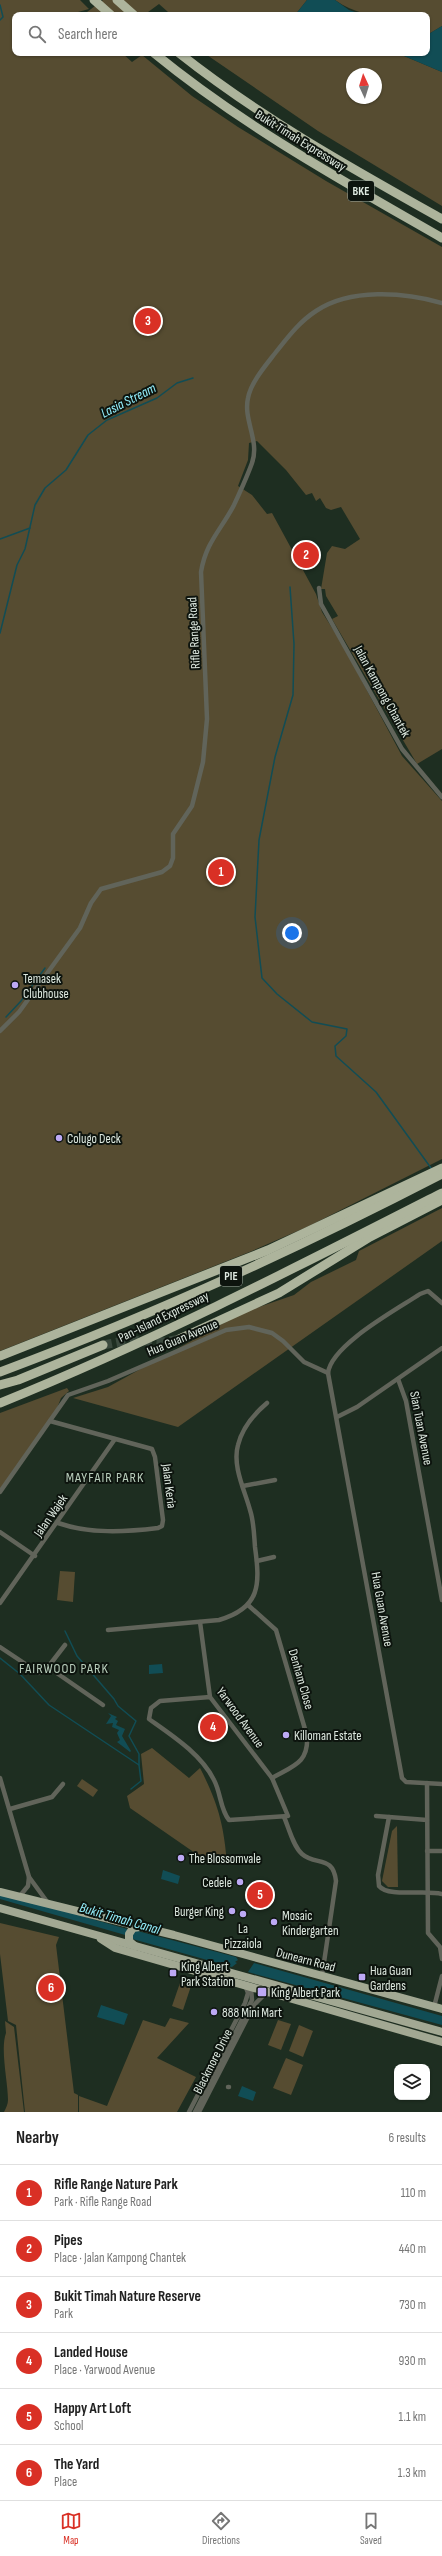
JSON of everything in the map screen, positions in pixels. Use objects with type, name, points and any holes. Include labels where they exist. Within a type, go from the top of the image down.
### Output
[{"type":"highway","points":[[94,0],[108,12]]},
{"type":"highway","points":[[117,0],[131,12]]},
{"type":"highway","name":"Bukit Timah Expressway","points":[[158,56],[209,97],[294,152],[442,238]]},
{"type":"highway","name":"Bukit Timah Expressway","points":[[184,56],[207,76],[291,133],[442,219]]},
{"type":"highway","points":[[0,1356],[268,1250],[442,1168]]},
{"type":"highway","name":"Pan-Island Expressway","points":[[0,1372],[79,1342],[251,1268],[365,1214],[442,1174]]},
{"type":"highway","name":"Pan-Island Expressway","points":[[0,1403],[119,1352],[311,1260],[442,1193]]},
{"type":"highway","points":[[179,1339],[279,1292],[370,1237],[442,1200]]},
{"type":"highway","points":[[0,1385],[18,1380],[103,1345]]},
{"type":"highway","name":"Dunearn Road","points":[[0,1892],[143,1927],[438,2008]]},
{"type":"highway","points":[[0,1908],[442,2032]]},
{"type":"highway","points":[[137,1947],[129,1941],[129,1934],[133,1928],[143,1927]]},
{"type":"highway","points":[[93,1934],[115,1948],[318,2005],[442,2042]]},
{"type":"highway","points":[[312,1995],[318,2005]]},
{"type":"street","name":"Rifle Range Road","points":[[0,1031],[19,1012],[80,928],[91,903],[101,889],[162,872],[170,866],[173,858],[173,834],[192,806],[203,762],[207,719],[201,572],[204,552],[234,505],[252,462],[254,442],[246,409],[248,396],[263,368],[303,321],[317,310],[340,299],[401,295],[442,303]]},
{"type":"street","name":"Jalan Kampong Chantek","points":[[318,588],[320,604],[402,749],[442,797]]},
{"type":"street","points":[[328,1373],[329,1364],[343,1347],[420,1294],[428,1291],[442,1303]]},
{"type":"street","name":"Hua Guan Avenue","points":[[0,1492],[50,1421],[62,1400],[74,1391],[108,1381],[226,1330],[239,1327],[258,1328],[278,1336],[304,1362],[328,1373],[402,1778],[406,1782],[442,1784]]},
{"type":"street","points":[[337,1417],[352,1410],[442,1348]]},
{"type":"street","name":"Sian Tuan Avenue","points":[[398,1379],[406,1401],[442,1600]]},
{"type":"street","points":[[108,1630],[200,1622],[234,1616],[248,1605],[257,1586],[257,1561],[251,1512],[243,1486],[237,1458],[238,1446],[244,1431],[257,1412],[266,1403]]},
{"type":"street","name":"Jalan Keria","points":[[50,1421],[153,1451],[163,1517],[162,1526],[154,1528],[93,1531],[74,1529],[58,1523]]},
{"type":"street","name":"Jalan Wajek","points":[[0,1603],[35,1556],[115,1439]]},
{"type":"street","points":[[243,1486],[275,1480]]},
{"type":"street","points":[[0,1532],[35,1556]]},
{"type":"street","points":[[257,1561],[274,1557]]},
{"type":"street","name":"Denham Close","points":[[248,1605],[276,1630],[307,1736],[308,1749],[303,1759],[272,1778]]},
{"type":"street","name":"Yarwood Avenue","points":[[200,1622],[210,1697],[272,1778],[297,1847],[302,1854],[323,1861],[335,1873],[336,1881],[322,1976]]},
{"type":"street","points":[[0,1647],[35,1672],[42,1672],[65,1646]]},
{"type":"street","points":[[48,1667],[102,1705]]},
{"type":"street","points":[[210,1697],[160,1701],[151,1708],[149,1719],[170,1733],[205,1765],[215,1781],[225,1815],[229,1820],[286,1816]]},
{"type":"street","points":[[0,1778],[29,1877],[49,1904]]},
{"type":"street","points":[[10,1809],[52,1797],[63,1784]]},
{"type":"street","points":[[427,1784],[426,1820],[428,1933],[441,1947],[442,1959]]},
{"type":"street","points":[[376,1816],[426,1820]]},
{"type":"street","points":[[389,1818],[379,1872],[379,1886],[390,1892],[428,1891],[442,1894]]},
{"type":"street","points":[[427,1851],[442,1851]]},
{"type":"street","points":[[19,1897],[25,1892],[29,1877]]},
{"type":"street","points":[[438,2008],[442,1976]]},
{"type":"street","points":[[195,2112],[252,2000],[248,1986]]},
{"type":"street","name":"Blackmore Drive","points":[[189,2112],[245,2003],[248,1993],[248,1986]]},
{"type":"street","name":"Blackmore Drive","points":[[199,2112],[258,1999],[264,1995],[279,1994]]},
{"type":"shaded area","points":[[0,0],[80,0],[89,9],[78,12],[12,12],[12,56],[125,56],[132,62],[141,56],[143,56],[192,96],[238,127],[326,181],[442,247],[442,749],[417,764],[332,619],[338,616],[326,596],[325,589],[321,589],[327,553],[332,546],[345,549],[360,539],[341,507],[331,510],[326,508],[320,498],[316,501],[312,493],[306,495],[286,470],[257,441],[249,443],[248,460],[238,486],[252,495],[267,514],[272,513],[316,594],[322,612],[341,642],[402,756],[442,801],[442,1159],[309,1226],[252,1251],[0,1351]]},
{"type":"shaded area","points":[[103,0],[307,0],[297,12],[168,12],[159,4],[148,12],[87,12]]},
{"type":"shaded area","points":[[335,0],[442,0],[442,26],[430,33],[430,12],[361,12],[346,7]]},
{"type":"shaded area","points":[[208,56],[404,56],[442,72],[442,206],[318,131]]},
{"type":"shaded area","points":[[442,1208],[442,1241],[178,1427],[73,1398],[108,1387],[242,1313],[294,1295],[311,1282],[356,1260],[359,1251]]},
{"type":"shaded area","points":[[67,1388],[69,1391],[61,1398],[53,1418],[0,1492],[0,1413]]},
{"type":"shaded area","points":[[60,1571],[75,1572],[73,1602],[57,1600]]},
{"type":"shaded area","points":[[152,1748],[189,1778],[200,1768],[216,1803],[224,1837],[227,1864],[208,1862],[130,1808],[127,1796],[144,1784],[141,1754]]},
{"type":"shaded area","points":[[82,1779],[98,1790],[93,1797],[77,1786]]},
{"type":"shaded area","points":[[397,1826],[398,1887],[388,1887],[382,1881],[392,1831]]},
{"type":"shaded area","points":[[0,1923],[59,1937],[56,1945],[74,2093],[78,2095],[78,2112],[25,2112],[16,2025],[8,2021],[0,1954]]},
{"type":"shaded area","points":[[180,1983],[191,1986],[183,2010],[172,2006]]},
{"type":"shaded area","points":[[170,2018],[189,2023],[157,2058],[196,2077],[177,2112],[79,2112],[79,2096],[107,2106],[143,2020],[165,2027]]},
{"type":"shaded area","points":[[278,2020],[291,2024],[281,2050],[268,2045]]},
{"type":"shaded area","points":[[5,2021],[14,2027],[24,2112],[4,2112],[8,2100],[4,2056],[4,2040],[6,2033]]},
{"type":"shaded area","points":[[299,2025],[313,2031],[303,2057],[289,2051]]},
{"type":"shaded area","points":[[286,2058],[303,2065],[291,2095],[273,2088]]},
{"type":"water","points":[[307,0],[335,0],[349,10],[355,12],[297,12]]},
{"type":"water","points":[[442,26],[442,72],[404,56],[430,56],[430,33]]},
{"type":"water","points":[[162,1664],[163,1673],[149,1674],[149,1665]]},
{"type":"water","points":[[108,1713],[117,1717],[115,1719],[118,1721],[116,1725],[125,1729],[122,1736],[131,1751],[130,1752],[117,1742],[120,1740],[117,1733],[119,1730],[112,1727],[113,1723],[106,1724],[111,1716]]},
{"type":"water","points":[[163,1870],[180,1876],[178,1884],[161,1879]]},
{"type":"water","points":[[130,1929],[236,1957],[238,1960],[232,1967],[129,1938]]},
{"type":"water","points":[[254,1963],[442,2016],[442,2025],[248,1972]]},
{"type":"water","points":[[101,2005],[128,2014],[124,2025],[97,2017]]},
{"type":"water","points":[[242,2086],[256,2092],[253,2101],[238,2096]]},
{"type":"waterway","points":[[0,5],[3,17],[0,20]]},
{"type":"waterway","name":"Lasia Stream","points":[[0,633],[17,565],[25,549],[35,505],[45,488],[66,470],[88,435],[107,420],[157,398],[177,383],[193,378]]},
{"type":"waterway","name":"Lasia Stream","points":[[0,539],[30,528]]},
{"type":"waterway","points":[[290,587],[294,644],[293,695],[275,757],[259,840],[255,917],[262,978],[277,994],[312,1022],[347,1029],[346,1036],[335,1046],[336,1056],[376,1092],[431,1168]]},
{"type":"waterway","points":[[6,1017],[21,1001],[45,968]]},
{"type":"waterway","points":[[65,1631],[77,1656],[114,1699],[118,1706],[136,1721],[129,1736],[139,1754],[139,1765]]},
{"type":"waterway","points":[[0,1658],[20,1674],[49,1705],[139,1765],[141,1781],[131,1789]]},
{"type":"waterway","name":"Bukit Timah Canal","points":[[0,1896],[133,1934]]},
{"type":"tunnel","points":[[103,1345],[130,1340],[165,1342],[179,1339]]},
{"type":"place","name":"Bukit Timah Nature Reserve","points":[[148,321]]},
{"type":"place","name":"Pipes","points":[[306,555]]},
{"type":"place","name":"Rifle Range Nature Park","points":[[221,872]]},
{"type":"place","name":"Temasek Clubhouse","points":[[15,985]]},
{"type":"place","name":"Colugo Deck","points":[[59,1138]]},
{"type":"place","name":"Landed House","points":[[213,1727]]},
{"type":"place","name":"Killoman Estate","points":[[286,1735]]},
{"type":"place","name":"The Blossomvale","points":[[181,1858]]},
{"type":"place","name":"Cedele","points":[[240,1882]]},
{"type":"place","name":"Happy Art Loft","points":[[260,1895]]},
{"type":"place","name":"Burger King","points":[[232,1911]]},
{"type":"place","name":"La Pizzaiola","points":[[243,1914]]},
{"type":"place","name":"Mosaic Kindergarten","points":[[274,1922]]},
{"type":"place","name":"King Albert Park Station","points":[[173,1973]]},
{"type":"place","name":"Hua Guan Gardens","points":[[362,1977]]},
{"type":"place","name":"The Yard","points":[[51,1988]]},
{"type":"place","name":"King Albert Park","points":[[262,1992]]},
{"type":"place","name":"888 Mini Mart","points":[[214,2012]]},
{"type":"district","name":"MAYFAIR PARK","points":[[105,1477]]},
{"type":"district","name":"FAIRWOOD PARK","points":[[64,1668]]}]
